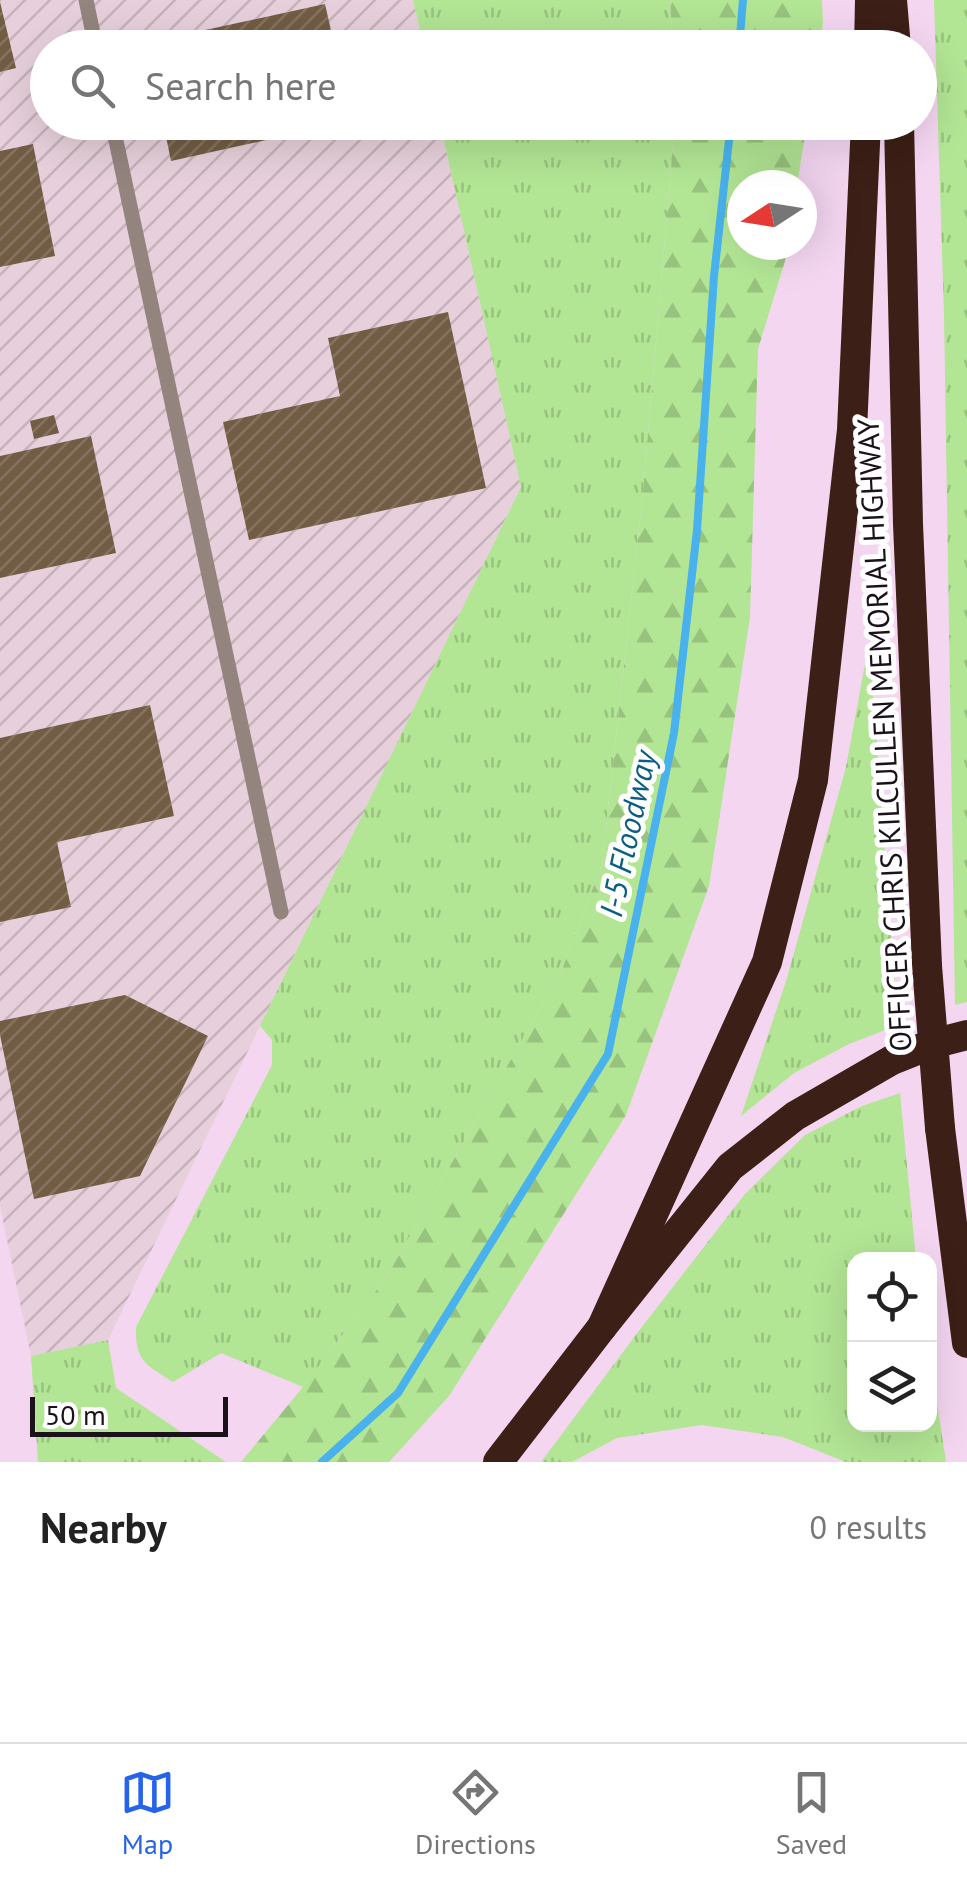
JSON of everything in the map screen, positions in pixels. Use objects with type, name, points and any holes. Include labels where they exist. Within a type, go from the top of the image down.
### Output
[{"type":"highway","points":[[869,30],[870,0]]},
{"type":"highway","points":[[892,0],[894,30]]},
{"type":"highway","points":[[602,1327],[767,962],[813,780],[852,430],[865,140]]},
{"type":"highway","name":"OFFICER CHRIS KILCULLEN MEMORIAL HIGHWAY","points":[[899,140],[908,524],[926,966],[940,1128],[967,1342]]},
{"type":"highway","points":[[498,1462],[730,1167],[795,1116],[892,1060],[967,1035]]},
{"type":"lane","points":[[86,0],[92,30]]},
{"type":"lane","points":[[116,140],[280,912]]},
{"type":"shaded area","points":[[0,0],[413,0],[420,30],[30,30],[30,140],[444,140],[521,487],[108,1340],[31,1356],[0,1206]]},
{"type":"green space","points":[[413,0],[670,0],[672,30],[420,30]]},
{"type":"green space","points":[[670,0],[822,0],[822,30],[672,30]]},
{"type":"green space","points":[[934,0],[967,0],[967,1002],[955,1005],[944,315]]},
{"type":"green space","points":[[444,140],[674,140],[643,491],[602,864],[561,972],[387,1276],[303,1387],[221,1353],[173,1382],[144,1361],[136,1327],[272,1065],[272,1040],[260,1026],[521,487]]},
{"type":"green space","points":[[674,140],[804,140],[799,170],[727,170],[727,260],[785,260],[758,349],[750,617],[709,886],[626,1115],[449,1396],[389,1462],[241,1462],[387,1276],[561,972],[602,864],[643,491]]},
{"type":"green space","points":[[869,642],[898,1025],[849,1044],[794,1073],[741,1116],[787,978],[846,767]]},
{"type":"green space","points":[[900,1093],[915,1252],[847,1252],[847,1432],[937,1432],[937,1402],[946,1462],[846,1462],[783,1437],[702,1425],[617,1438],[572,1462],[541,1462],[745,1194],[805,1135],[862,1106]]},
{"type":"green space","points":[[108,1340],[116,1388],[226,1462],[38,1462],[31,1356]]},
{"type":"building","points":[[0,2],[16,68],[0,72]]},
{"type":"building","points":[[325,4],[331,30],[205,30]]},
{"type":"building","points":[[167,140],[266,140],[171,161]]},
{"type":"building","points":[[33,144],[55,256],[0,267],[0,151]]},
{"type":"building","points":[[448,312],[486,488],[249,540],[223,422],[340,396],[328,338]]},
{"type":"building","points":[[54,415],[59,433],[34,439],[30,421]]},
{"type":"building","points":[[91,436],[116,553],[0,578],[0,456]]},
{"type":"building","points":[[150,705],[174,816],[57,842],[71,907],[0,922],[0,738]]},
{"type":"building","points":[[125,995],[208,1036],[140,1176],[34,1199],[0,1021]]},
{"type":"waterway","name":"I-5 Floodway","points":[[740,30],[743,0]]},
{"type":"waterway","name":"I-5 Floodway","points":[[322,1462],[398,1393],[608,1054],[674,733],[697,530],[714,276],[729,140]]}]
